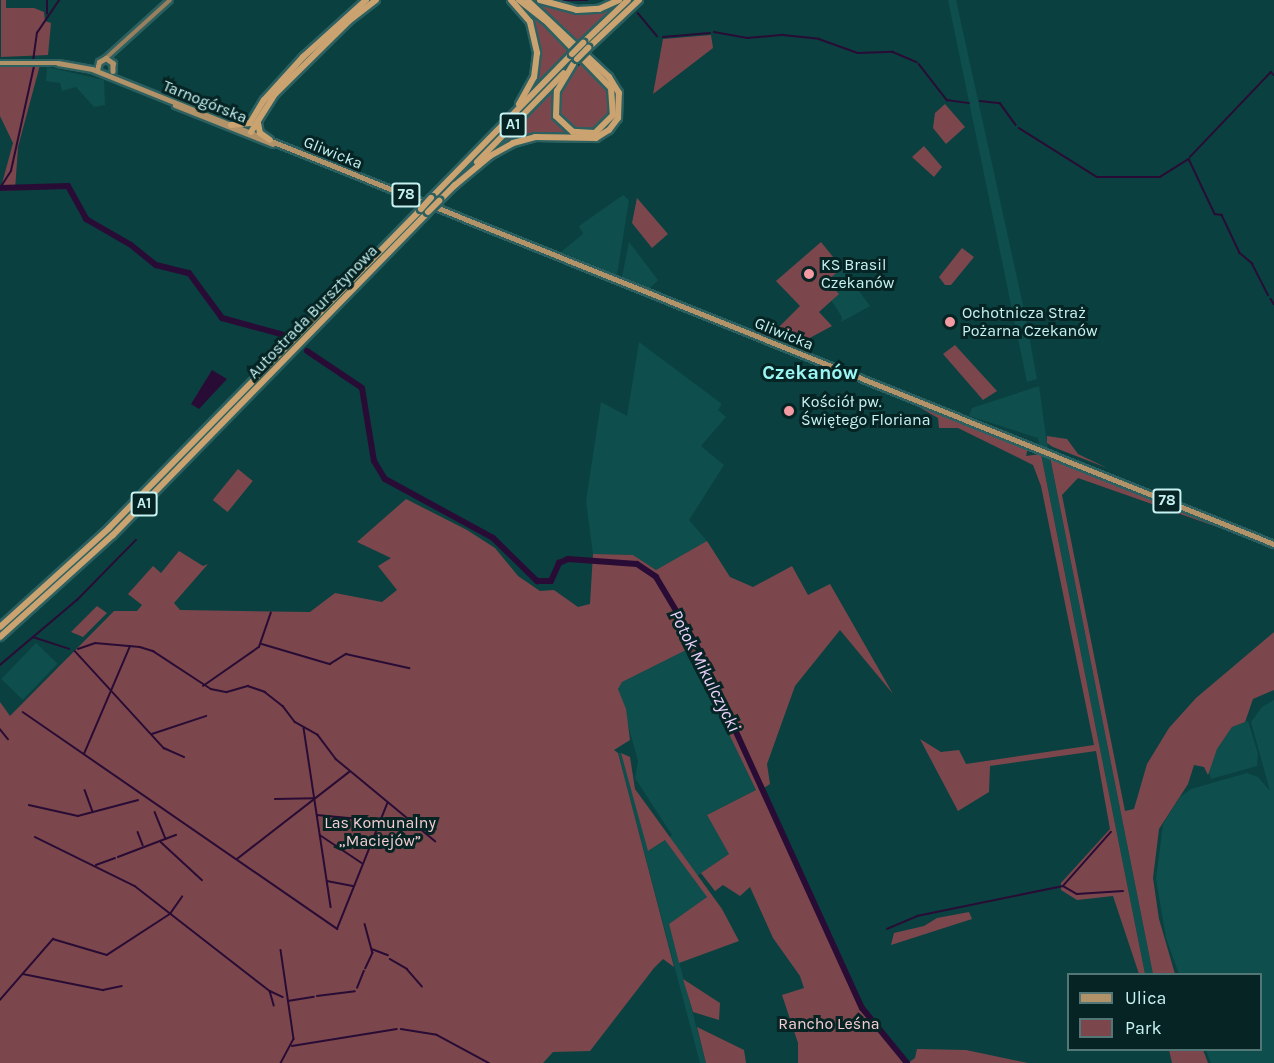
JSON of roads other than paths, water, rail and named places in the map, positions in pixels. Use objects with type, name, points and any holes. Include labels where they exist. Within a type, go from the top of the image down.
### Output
[{"type":"highway","points":[[250,134],[264,100],[303,57],[366,0]]},
{"type":"highway","points":[[231,125],[246,126],[257,118],[275,94],[348,21],[376,0]]},
{"type":"highway","points":[[504,124],[529,88],[537,64],[534,31],[524,13],[511,0]]},
{"type":"highway","points":[[519,0],[545,20],[611,88],[613,115],[595,133],[573,132],[556,116],[556,91],[574,59]]},
{"type":"highway","points":[[454,186],[490,156],[513,143],[536,137],[596,138],[609,130],[618,118],[619,93],[609,77],[527,0]]},
{"type":"highway","points":[[540,0],[577,10],[599,9],[619,0]]},
{"type":"highway","name":"Autostrada Bursztynowa","points":[[0,637],[113,535],[454,186],[628,0]]},
{"type":"highway","name":"Autostrada Bursztynowa","points":[[586,46],[639,0]]},
{"type":"highway","name":"Autostrada Bursztynowa","points":[[0,627],[109,528],[504,124],[574,59]]},
{"type":"highway","points":[[257,118],[259,130],[270,140]]},
{"type":"main road","points":[[0,63],[38,62],[97,68],[105,58],[112,62],[111,73]]},
{"type":"main road","name":"78","points":[[97,68],[111,73]]},
{"type":"main road","name":"Tarnogórska","points":[[111,73],[151,93],[250,134]]},
{"type":"main road","name":"Tarnogórska","points":[[151,93],[250,134]]},
{"type":"main road","name":"Gliwicka","points":[[250,134],[285,147]]},
{"type":"main road","name":"Gliwicka","points":[[250,134],[1274,544]]},
{"type":"street","points":[[105,58],[170,0]]},
{"type":"street","points":[[112,62],[116,48]]},
{"type":"waterway","points":[[47,0],[47,14]]},
{"type":"waterway","points":[[33,61],[37,33],[59,0]]},
{"type":"waterway","points":[[561,0],[587,0]]},
{"type":"waterway","points":[[638,13],[657,36]]},
{"type":"waterway","points":[[714,32],[747,38],[783,35],[819,39],[858,53],[893,52],[917,62]]},
{"type":"waterway","points":[[663,37],[710,33]]},
{"type":"waterway","points":[[919,64],[947,100],[969,103]]},
{"type":"waterway","points":[[0,188],[11,171],[34,66]]},
{"type":"waterway","points":[[1190,157],[1271,72],[1274,75]]},
{"type":"waterway","points":[[980,101],[1000,103],[1016,125]]},
{"type":"waterway","points":[[1019,128],[1097,177],[1160,177],[1189,159],[1215,214],[1222,215],[1240,253],[1252,263],[1268,295]]},
{"type":"waterway","name":"Potok Mikulczycki","points":[[0,188],[68,186],[86,219],[131,245],[156,265],[189,273],[222,318],[284,335]]},
{"type":"waterway","points":[[1271,299],[1274,304]]},
{"type":"waterway","name":"Potok Mikulczycki","points":[[307,351],[362,388],[374,461],[385,479],[493,538],[537,581],[551,581],[559,563],[568,559],[637,564],[656,577],[696,644],[862,1008],[907,1063]]},
{"type":"waterway","points":[[0,665],[77,600],[136,540]]},
{"type":"waterway","points":[[203,686],[259,647],[271,613]]},
{"type":"waterway","points":[[33,637],[69,649]]},
{"type":"waterway","points":[[78,649],[95,643],[140,647],[153,651],[211,689],[227,692],[248,686],[265,692],[283,706],[295,722],[318,735],[336,759],[435,841]]},
{"type":"waterway","points":[[262,644],[330,664],[346,654],[409,668]]},
{"type":"waterway","points":[[84,754],[130,646]]},
{"type":"waterway","points":[[75,651],[164,748],[184,757]]},
{"type":"waterway","points":[[23,712],[337,929],[387,804]]},
{"type":"waterway","points":[[152,734],[206,716]]},
{"type":"waterway","points":[[304,728],[331,907]]},
{"type":"waterway","points":[[0,729],[8,739]]},
{"type":"waterway","points":[[237,859],[349,772]]},
{"type":"waterway","points":[[85,790],[93,812]]},
{"type":"waterway","points":[[275,799],[314,798]]},
{"type":"waterway","points":[[29,805],[78,816],[138,800]]},
{"type":"waterway","points":[[155,812],[166,839]]},
{"type":"waterway","points":[[317,815],[370,820]]},
{"type":"waterway","points":[[138,832],[143,845]]},
{"type":"waterway","points":[[887,929],[917,916],[1063,886],[1111,832]]},
{"type":"waterway","points":[[118,857],[176,835]]},
{"type":"waterway","points":[[320,835],[362,863]]},
{"type":"waterway","points":[[35,837],[135,886],[270,991],[274,1005]]},
{"type":"waterway","points":[[161,842],[202,880]]},
{"type":"waterway","points":[[96,865],[115,858]]},
{"type":"waterway","points":[[327,881],[353,886]]},
{"type":"waterway","points":[[1063,886],[1077,894],[1123,891]]},
{"type":"waterway","points":[[0,1000],[53,939],[107,955],[170,914],[182,897]]},
{"type":"waterway","points":[[365,924],[373,953],[366,968]]},
{"type":"waterway","points":[[372,949],[388,955]]},
{"type":"waterway","points":[[281,950],[294,1039],[281,1063]]},
{"type":"waterway","points":[[390,959],[407,969],[422,986]]},
{"type":"waterway","points":[[357,988],[364,971]]},
{"type":"waterway","points":[[23,974],[103,990],[122,986]]},
{"type":"waterway","points":[[270,991],[283,997]]},
{"type":"waterway","points":[[317,996],[355,991]]},
{"type":"waterway","points":[[288,1001],[314,997]]},
{"type":"waterway","points":[[292,1046],[397,1029]]},
{"type":"waterway","points":[[401,1029],[437,1035],[489,1063]]},
{"type":"place","name":"KS Brasil Czekanów","points":[[809,274]]},
{"type":"place","name":"Ochotnicza Straż Pożarna Czekanów","points":[[950,322]]},
{"type":"place","name":"Kościół pw. Świętego Floriana","points":[[789,411]]},
{"type":"district","name":"Czekanów","points":[[810,372]]},
{"type":"park label","name":"Las Komunalny „Maciejów”","points":[[380,832]]},
{"type":"park label","name":"Rancho Leśna","points":[[829,1024]]}]
